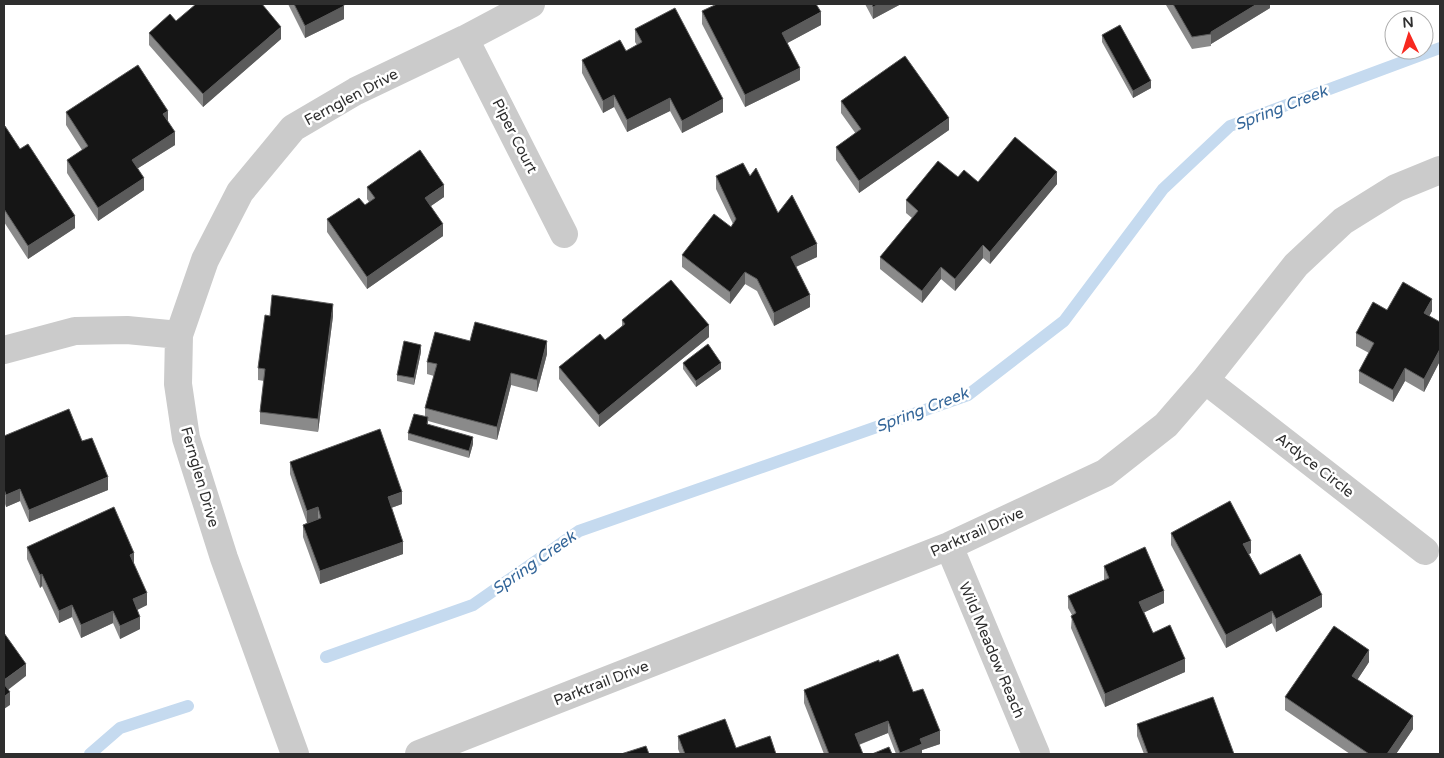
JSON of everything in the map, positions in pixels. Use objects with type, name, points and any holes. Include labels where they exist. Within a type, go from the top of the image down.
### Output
[{"type":"street","name":"Fernglen Drive","points":[[295,754],[224,558],[186,438],[178,384],[179,335],[205,260],[240,192],[293,128],[356,91],[465,39],[531,4]]},
{"type":"street","name":"Piper Court","points":[[465,39],[564,234]]},
{"type":"street","name":"Parktrail Drive","points":[[419,754],[949,546],[1105,473],[1166,425],[1206,380],[1296,265],[1343,221],[1396,188],[1440,170]]},
{"type":"street","points":[[4,350],[75,331],[127,330],[179,335]]},
{"type":"street","name":"Ardyce Circle","points":[[1206,380],[1425,550]]},
{"type":"street","name":"Wild Meadow Reach","points":[[949,546],[1036,754]]},
{"type":"building","points":[[196,4],[262,4],[281,27],[203,94],[149,33],[170,14],[176,21]]},
{"type":"building","points":[[294,4],[343,4],[344,6],[305,26]]},
{"type":"building","points":[[717,4],[816,4],[821,12],[782,33],[800,68],[745,95],[702,11]]},
{"type":"building","points":[[1173,4],[1257,4],[1211,32],[1211,34],[1192,37]]},
{"type":"building","points":[[675,8],[723,99],[682,121],[670,98],[627,120],[614,95],[603,101],[582,60],[620,40],[626,51],[642,42],[635,29]]},
{"type":"building","points":[[1120,25],[1151,81],[1133,91],[1102,35]]},
{"type":"building","points":[[905,56],[949,118],[859,181],[836,147],[861,129],[841,101]]},
{"type":"building","points":[[138,65],[168,111],[163,114],[175,132],[132,160],[144,178],[98,208],[67,160],[88,146],[66,112]]},
{"type":"building","points":[[5,126],[20,149],[28,144],[75,216],[28,246],[4,209]]},
{"type":"building","points":[[1015,137],[1057,172],[990,252],[983,245],[955,279],[941,267],[922,291],[880,257],[918,211],[906,200],[938,161],[958,177],[964,170],[978,182]]},
{"type":"building","points":[[420,150],[444,185],[425,198],[443,224],[367,277],[327,219],[359,198],[365,205],[375,198],[367,187]]},
{"type":"building","points":[[743,163],[750,176],[756,168],[778,213],[792,195],[817,244],[791,257],[810,295],[774,313],[757,279],[745,272],[730,292],[682,255],[714,214],[731,227],[736,219],[716,176]]},
{"type":"building","points":[[671,280],[709,325],[599,415],[559,367],[600,334],[605,340],[625,324],[622,320]]},
{"type":"building","points":[[1403,282],[1432,299],[1424,313],[1440,322],[1440,349],[1424,379],[1405,368],[1393,390],[1359,371],[1374,343],[1356,333],[1373,302],[1387,310]]},
{"type":"building","points":[[272,295],[333,304],[318,419],[260,412],[265,369],[258,368],[265,315],[270,316]]},
{"type":"building","points":[[475,322],[547,341],[537,380],[511,373],[497,427],[425,408],[437,364],[427,362],[435,332],[470,341]]},
{"type":"building","points":[[404,341],[421,345],[414,378],[397,375]]},
{"type":"building","points":[[708,344],[721,363],[696,381],[683,363]]},
{"type":"building","points":[[69,409],[82,441],[92,438],[108,477],[29,510],[20,489],[6,495],[4,489],[4,436]]},
{"type":"building","points":[[414,414],[428,417],[427,424],[473,437],[469,451],[408,433]]},
{"type":"building","points":[[380,429],[402,492],[388,497],[403,542],[320,571],[303,525],[321,518],[318,507],[307,511],[290,462]]},
{"type":"building","points":[[1230,501],[1251,541],[1243,544],[1260,575],[1300,554],[1322,595],[1276,619],[1272,611],[1226,635],[1171,533]]},
{"type":"building","points":[[114,507],[134,553],[130,555],[147,593],[133,599],[140,617],[120,626],[113,611],[81,625],[72,605],[59,611],[27,547]]},
{"type":"building","points":[[1145,547],[1164,591],[1139,602],[1153,633],[1170,625],[1185,659],[1105,694],[1071,616],[1076,613],[1068,596],[1109,578],[1104,566]]},
{"type":"building","points":[[1334,626],[1369,650],[1352,676],[1413,716],[1387,754],[1369,754],[1285,697]]},
{"type":"building","points":[[4,633],[26,664],[4,680]]},
{"type":"building","points":[[898,654],[913,692],[923,689],[940,731],[920,739],[922,744],[900,753],[888,721],[855,734],[863,754],[829,754],[804,690]]},
{"type":"building","points":[[4,684],[10,692],[4,697]]},
{"type":"building","points":[[1213,697],[1234,754],[1148,754],[1137,724]]},
{"type":"building","points":[[725,719],[736,748],[770,736],[776,754],[685,754],[678,736]]},
{"type":"building","points":[[646,746],[649,754],[621,754]]},
{"type":"building","points":[[889,747],[892,754],[872,754]]},
{"type":"waterway","name":"Spring Creek","points":[[326,657],[473,605],[579,531],[968,395],[1064,321],[1163,189],[1230,126],[1440,48]]},
{"type":"waterway","name":"Spring Creek","points":[[90,754],[120,728],[188,706]]}]
